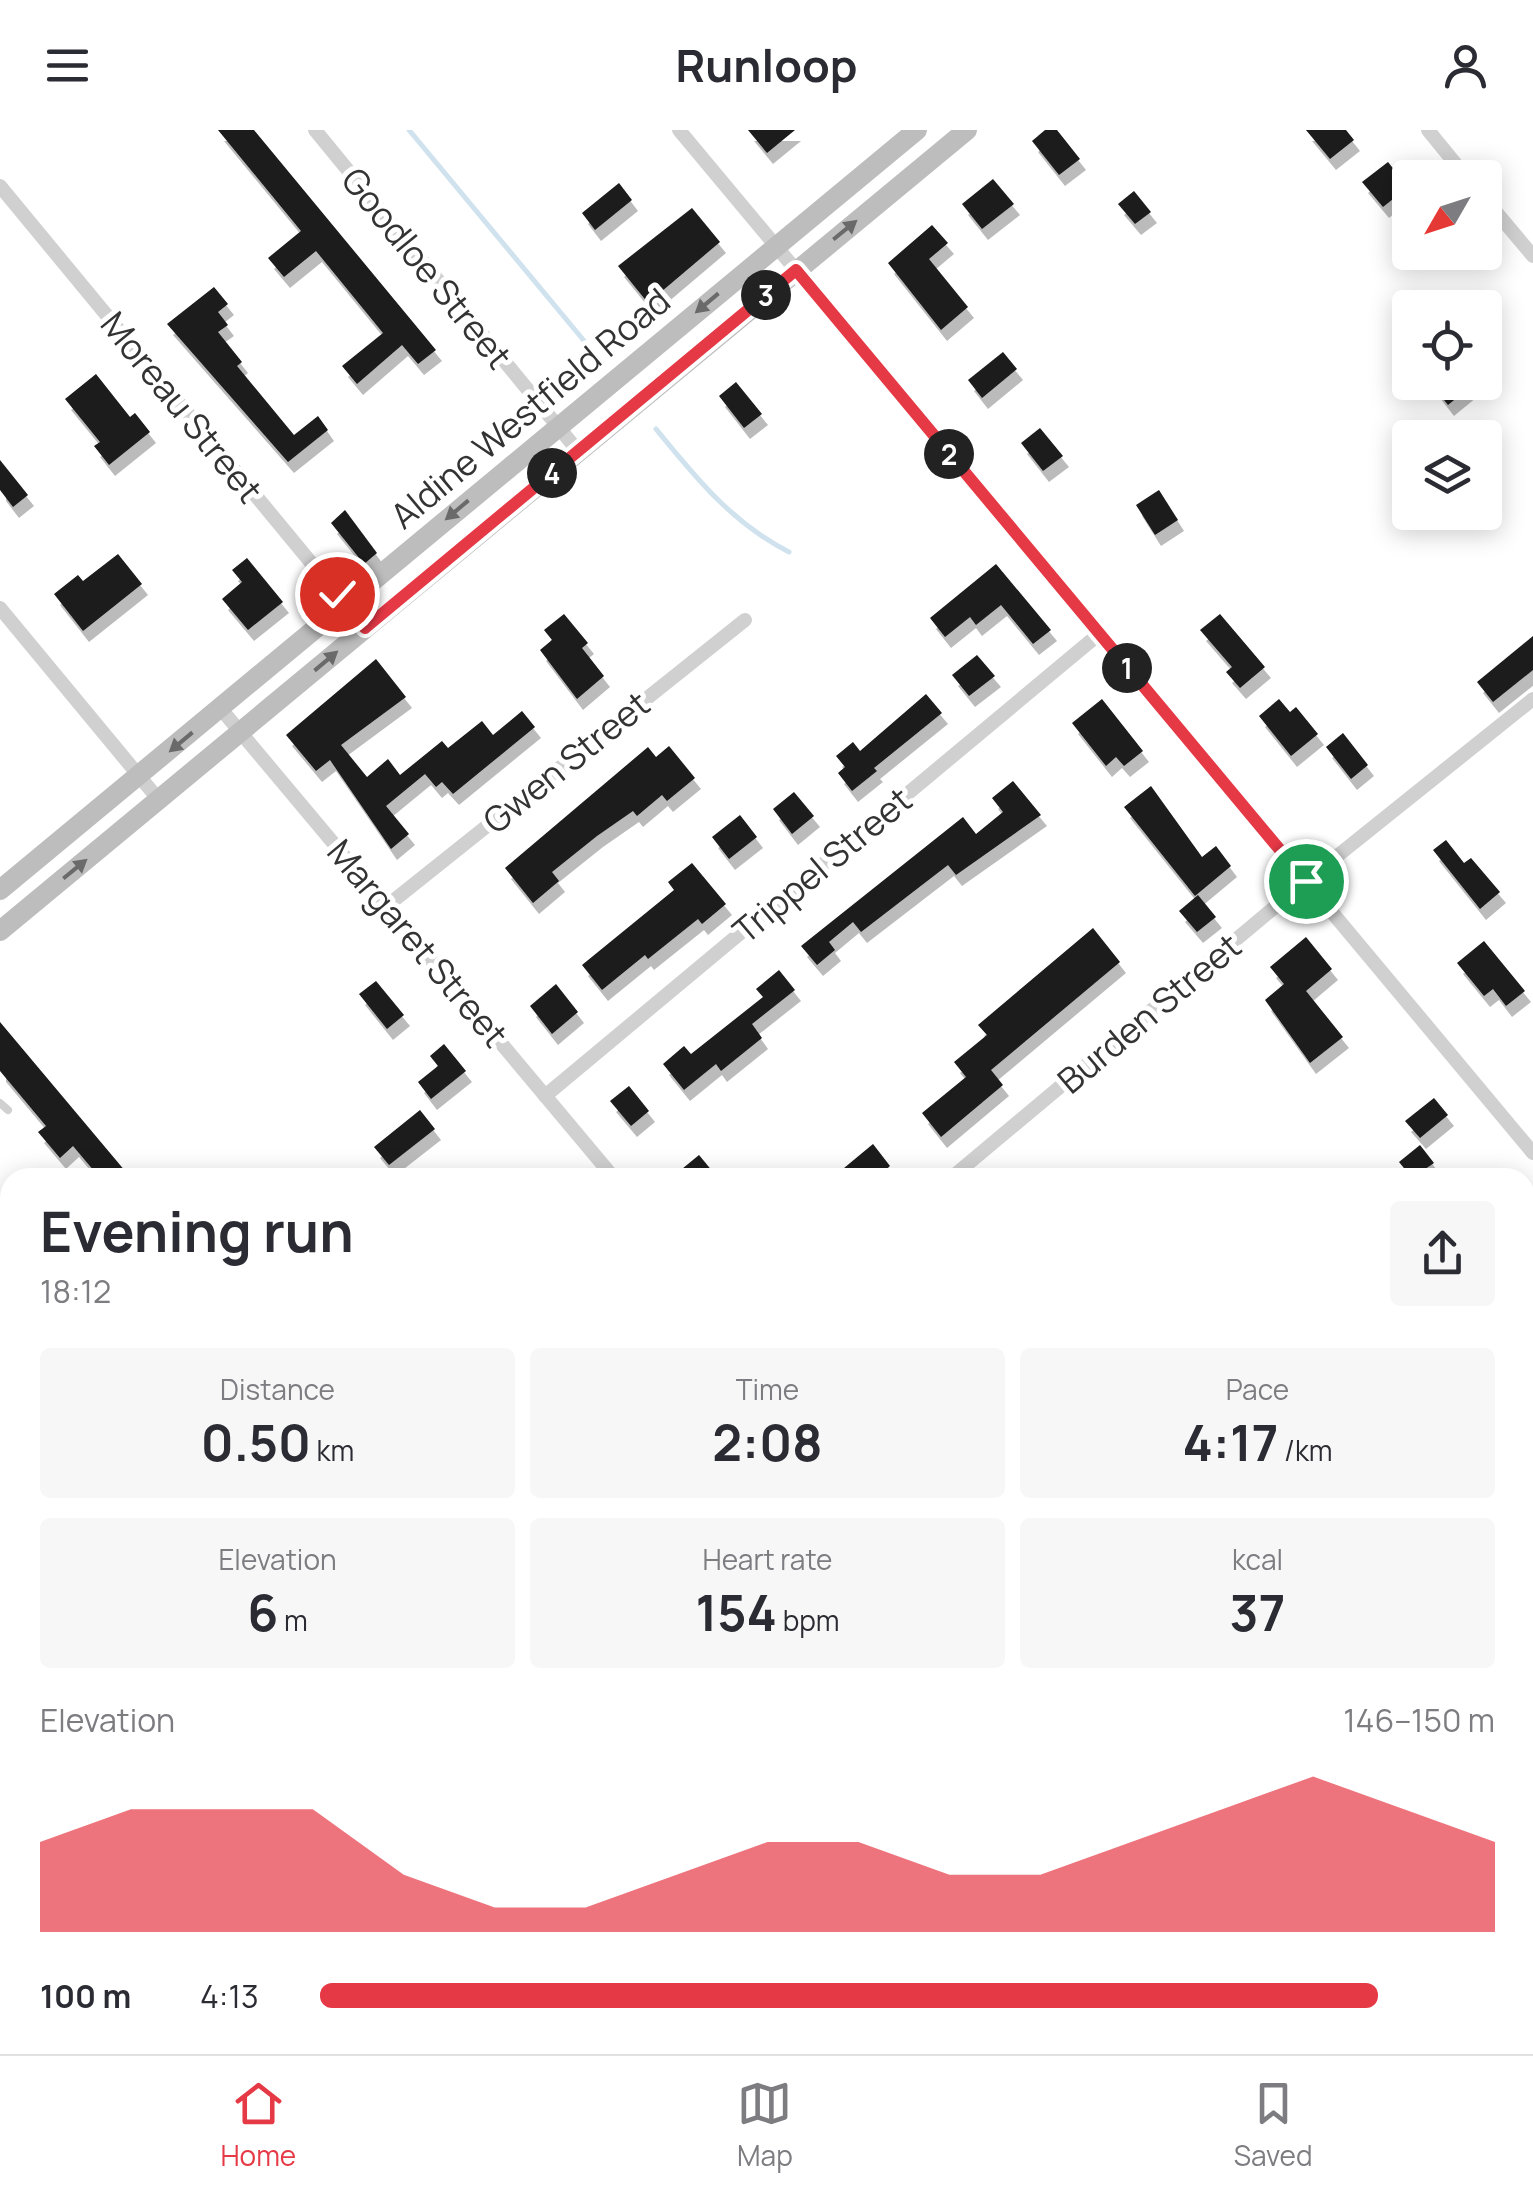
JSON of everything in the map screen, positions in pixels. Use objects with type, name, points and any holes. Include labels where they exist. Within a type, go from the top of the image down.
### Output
[{"type":"main road","name":"Aldine Westfield Road","points":[[0,890],[917,130]]},
{"type":"main road","name":"Aldine Westfield Road","points":[[0,930],[967,130]]},
{"type":"street","name":"Goodloe Street","points":[[315,130],[578,451]]},
{"type":"street","points":[[679,130],[1533,1154]]},
{"type":"street","points":[[1428,130],[1452,160]]},
{"type":"street","name":"Moreau Street","points":[[0,186],[365,628]]},
{"type":"street","points":[[1502,219],[1533,256]]},
{"type":"street","points":[[0,608],[159,800]]},
{"type":"street","name":"Gwen Street","points":[[388,905],[744,620]]},
{"type":"street","name":"Trippel Street","points":[[545,1096],[1098,634]]},
{"type":"street","name":"Burden Street","points":[[964,1168],[1306,881],[1533,699]]},
{"type":"street","name":"Margaret Street","points":[[221,708],[606,1168]]},
{"type":"building","points":[[218,130],[254,130],[436,350],[418,364],[402,345],[357,384],[342,366],[383,333],[316,251],[284,277],[268,258],[301,231]]},
{"type":"building","points":[[748,130],[795,130],[767,153]]},
{"type":"building","points":[[1045,130],[1057,130],[1080,159],[1059,175],[1032,141]]},
{"type":"building","points":[[1306,130],[1346,130],[1354,140],[1330,159]]},
{"type":"building","points":[[1388,162],[1392,167],[1392,200],[1383,207],[1362,182]]},
{"type":"building","points":[[993,179],[1014,204],[982,229],[962,204]]},
{"type":"building","points":[[619,183],[632,200],[595,230],[582,213]]},
{"type":"building","points":[[1134,191],[1151,212],[1135,224],[1118,204]]},
{"type":"building","points":[[692,208],[720,242],[648,303],[618,266]]},
{"type":"building","points":[[932,225],[948,243],[929,259],[968,307],[941,330],[888,263]]},
{"type":"building","points":[[214,287],[228,304],[218,312],[228,325],[218,332],[242,362],[237,366],[294,435],[318,416],[328,430],[288,462],[167,324]]},
{"type":"building","points":[[1003,352],[1017,369],[982,398],[968,380]]},
{"type":"building","points":[[96,374],[130,417],[135,413],[150,432],[109,465],[94,446],[100,442],[65,399]]},
{"type":"building","points":[[736,382],[762,414],[744,428],[719,396]]},
{"type":"building","points":[[1040,428],[1063,456],[1043,471],[1021,443]]},
{"type":"building","points":[[0,460],[28,495],[13,507],[0,490]]},
{"type":"building","points":[[1159,490],[1178,520],[1155,535],[1136,505]]},
{"type":"building","points":[[345,510],[377,553],[364,564],[331,523]]},
{"type":"building","points":[[118,554],[142,584],[83,631],[54,594],[78,575],[83,581]]},
{"type":"building","points":[[247,558],[283,602],[248,630],[222,599],[242,582],[232,570]]},
{"type":"building","points":[[996,564],[1051,630],[1033,644],[1001,605],[976,625],[970,617],[945,637],[930,618]]},
{"type":"building","points":[[564,614],[588,643],[582,648],[604,676],[577,699],[540,650],[552,640],[544,630]]},
{"type":"building","points":[[1220,614],[1265,667],[1240,688],[1226,672],[1232,667],[1200,630]]},
{"type":"building","points":[[1533,636],[1533,670],[1493,702],[1477,682]]},
{"type":"building","points":[[977,655],[995,676],[969,696],[952,675]]},
{"type":"building","points":[[376,659],[406,697],[341,745],[367,777],[388,759],[400,775],[442,741],[448,748],[482,721],[493,735],[522,711],[535,727],[453,794],[442,782],[436,787],[425,774],[386,806],[409,834],[391,849],[330,760],[316,771],[286,735]]},
{"type":"building","points":[[926,694],[942,713],[852,791],[838,773],[845,767],[836,756],[853,742],[860,751]]},
{"type":"building","points":[[1102,699],[1143,751],[1124,766],[1116,757],[1106,766],[1072,723]]},
{"type":"building","points":[[1279,699],[1290,712],[1296,707],[1318,734],[1291,756],[1259,716]]},
{"type":"building","points":[[1343,733],[1368,765],[1351,779],[1326,747]]},
{"type":"building","points":[[669,746],[695,778],[667,801],[662,795],[637,816],[633,811],[597,836],[552,872],[559,881],[533,903],[505,868],[648,747],[656,757]]},
{"type":"building","points":[[1013,781],[1041,815],[956,875],[948,865],[861,932],[853,922],[829,942],[835,950],[817,965],[801,946],[963,817],[976,834],[1003,812],[992,798]]},
{"type":"building","points":[[1151,786],[1202,857],[1216,846],[1231,866],[1195,896],[1124,807]]},
{"type":"building","points":[[794,792],[814,816],[792,834],[773,809]]},
{"type":"building","points":[[740,815],[757,837],[729,859],[712,837]]},
{"type":"building","points":[[1446,840],[1464,863],[1471,858],[1500,892],[1480,909],[1433,850]]},
{"type":"building","points":[[692,863],[726,904],[702,924],[698,919],[648,959],[645,955],[602,990],[582,965],[674,890],[668,882]]},
{"type":"building","points":[[1198,895],[1216,917],[1197,932],[1179,911]]},
{"type":"building","points":[[1093,928],[1120,962],[991,1070],[1003,1085],[941,1137],[922,1113],[966,1077],[954,1062],[987,1035],[978,1025]]},
{"type":"building","points":[[1306,937],[1332,969],[1306,991],[1343,1037],[1310,1063],[1265,1000],[1284,984],[1270,967]]},
{"type":"building","points":[[1484,941],[1525,991],[1506,1006],[1493,989],[1484,996],[1457,963]]},
{"type":"building","points":[[779,970],[795,990],[752,1024],[762,1038],[721,1071],[716,1064],[684,1090],[663,1064],[684,1046],[691,1054],[763,997],[756,989]]},
{"type":"building","points":[[376,981],[404,1015],[387,1029],[359,994]]},
{"type":"building","points":[[556,984],[578,1012],[552,1034],[530,1006]]},
{"type":"building","points":[[0,1022],[123,1168],[92,1168],[73,1146],[60,1158],[38,1132],[46,1126],[0,1071]]},
{"type":"building","points":[[444,1044],[466,1071],[431,1099],[418,1082],[438,1066],[430,1056]]},
{"type":"building","points":[[629,1086],[649,1111],[631,1126],[610,1101]]},
{"type":"building","points":[[1434,1098],[1448,1115],[1420,1138],[1405,1121]]},
{"type":"building","points":[[420,1110],[435,1129],[389,1165],[374,1147]]},
{"type":"building","points":[[873,1144],[890,1166],[888,1168],[844,1168]]},
{"type":"building","points":[[1420,1145],[1434,1163],[1427,1168],[1404,1168],[1399,1162]]},
{"type":"building","points":[[699,1155],[710,1168],[683,1168]]},
{"type":"waterway","points":[[409,130],[600,360]]},
{"type":"waterway","points":[[656,429],[732,513],[789,552]]},
{"type":"route","points":[[337,594],[365,628],[796,270],[1306,881]]}]
